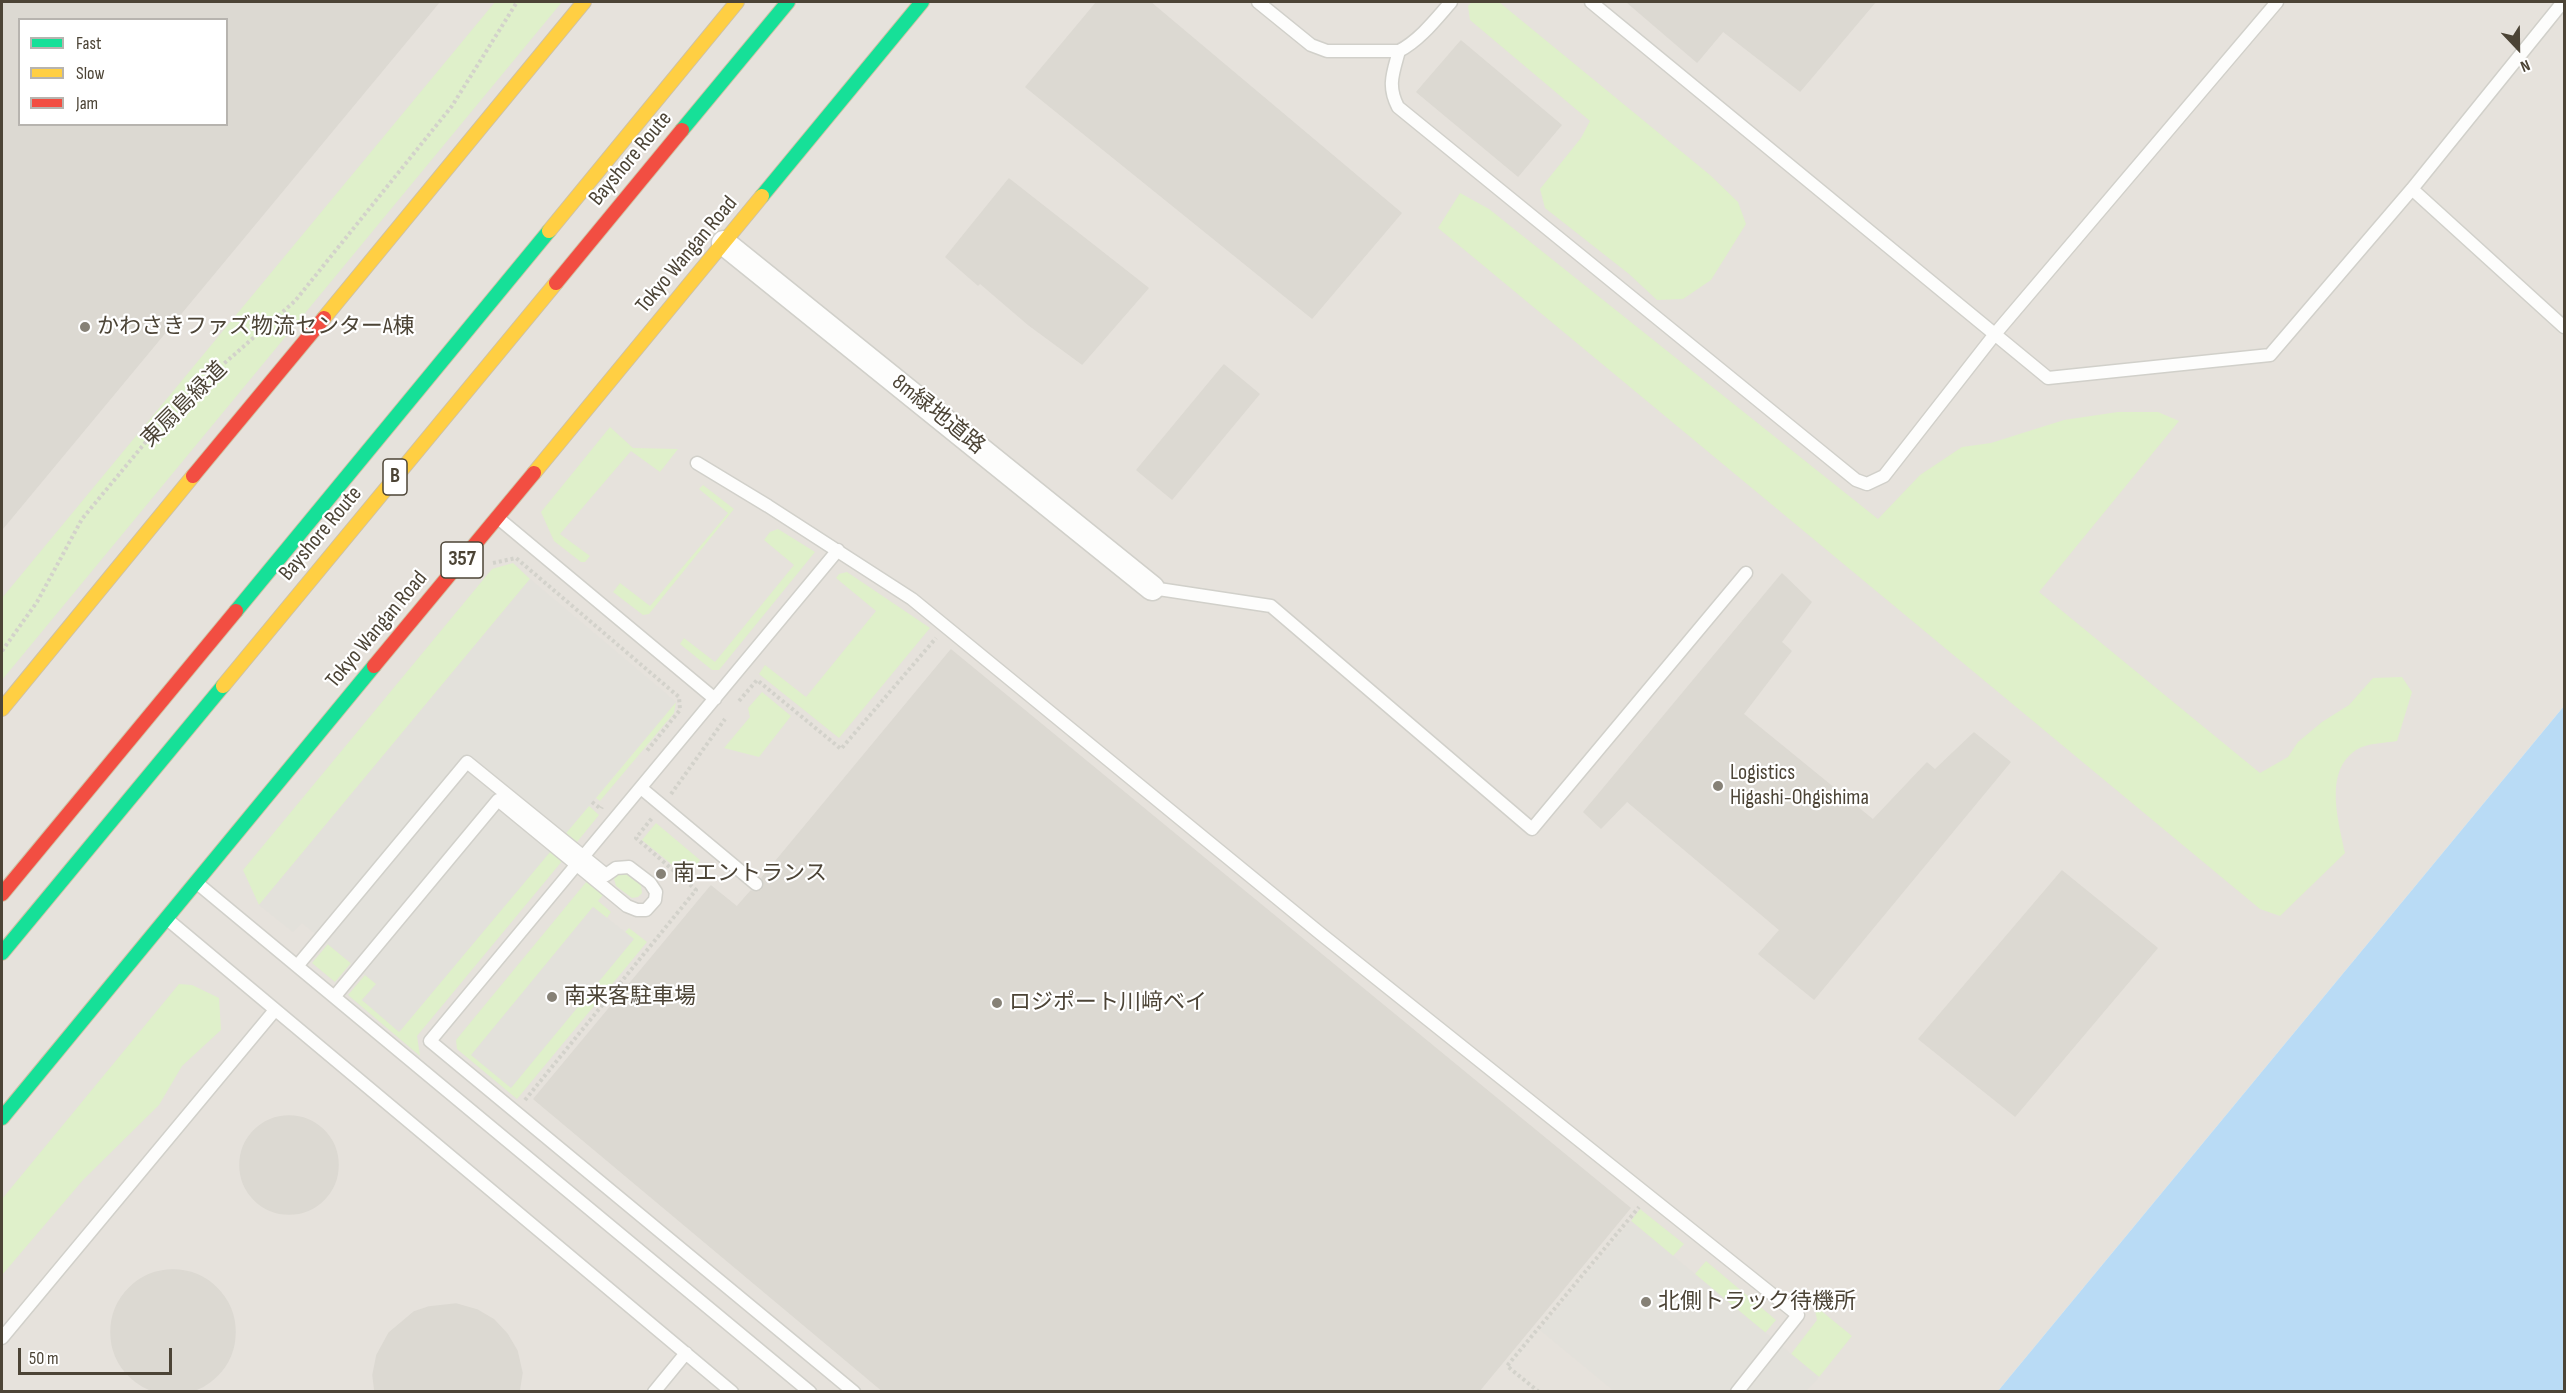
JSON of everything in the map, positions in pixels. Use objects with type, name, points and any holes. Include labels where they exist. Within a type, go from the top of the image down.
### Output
[{"type":"highway","points":[[2,709],[584,2]]},
{"type":"highway","name":"Bayshore Route","points":[[2,894],[736,2]]},
{"type":"highway","name":"Bayshore Route","points":[[2,954],[788,2]]},
{"type":"highway","name":"Tokyo Wangan Road","points":[[2,1118],[922,2]]},
{"type":"street","name":"8m緑地道路","points":[[724,243],[1152,588]]},
{"type":"lane","points":[[1258,2],[1311,45],[1327,51],[1399,51],[1426,30],[1451,2]]},
{"type":"lane","points":[[1591,2],[2048,378],[2270,355],[2412,189],[2563,2]]},
{"type":"lane","points":[[1399,51],[1390,82],[1392,95],[1398,107],[1856,480],[1868,484],[1884,476],[1995,334],[2277,2]]},
{"type":"lane","points":[[2412,189],[2565,327]]},
{"type":"lane","points":[[697,463],[838,550],[912,599],[1413,1009],[1798,1315],[1737,1392]]},
{"type":"lane","points":[[497,517],[715,699]]},
{"type":"lane","points":[[838,550],[430,1041],[854,1392]]},
{"type":"lane","points":[[1152,588],[1271,606],[1532,829],[1746,573]]},
{"type":"lane","points":[[298,965],[467,762],[580,861],[627,906],[637,910],[646,910],[654,900],[656,892],[650,883],[629,867],[616,868],[606,875],[580,861],[498,800],[335,996]]},
{"type":"lane","points":[[641,788],[756,884]]},
{"type":"lane","points":[[196,882],[810,1392]]},
{"type":"lane","points":[[166,918],[732,1392]]},
{"type":"lane","points":[[2,1338],[274,1010]]},
{"type":"lane","points":[[654,1392],[686,1353]]},
{"type":"path","name":"東扇島緑道","points":[[2,651],[37,602],[82,519],[159,426],[193,391],[295,301],[452,106],[517,2]]},
{"type":"path","points":[[489,564],[516,558],[679,697],[680,710],[644,755]]},
{"type":"path","points":[[739,701],[757,680],[841,749],[939,634]]},
{"type":"path","points":[[670,795],[725,719]]},
{"type":"path","points":[[592,802],[601,809],[608,800]]},
{"type":"path","points":[[534,1108],[525,1100],[696,890],[636,838],[652,818]]},
{"type":"path","points":[[1539,1392],[1507,1366],[1642,1204]]},
{"type":"shaded area","points":[[2,2],[2564,2],[2564,706],[1998,1391],[2,1392]]},
{"type":"shaded area","points":[[530,579],[676,702],[399,1032],[362,1000],[376,984],[302,923],[293,932],[259,905]]},
{"type":"shaded area","name":"南来客駐車場","points":[[593,907],[634,939],[511,1088],[471,1055]]},
{"type":"shaded area","name":"北側トラック待機所","points":[[1631,1221],[1819,1377],[1806,1391],[1614,1391],[1540,1330]]},
{"type":"green space","points":[[495,2],[562,2],[2,680],[2,598]]},
{"type":"green space","points":[[1472,2],[1499,2],[1710,175],[1738,202],[1746,224],[1711,280],[1683,299],[1657,300],[1629,274],[1545,208],[1540,189],[1581,138],[1590,121],[1470,20],[1468,6]]},
{"type":"green space","points":[[1460,193],[1489,209],[1878,519],[1920,475],[1962,447],[1991,443],[2064,420],[2118,412],[2158,412],[2179,421],[2039,592],[2260,773],[2288,757],[2298,742],[2322,722],[2349,705],[2373,678],[2402,677],[2412,692],[2397,741],[2370,745],[2356,750],[2346,759],[2340,771],[2336,784],[2336,798],[2345,853],[2280,916],[2260,909],[1438,228]]},
{"type":"green space","points":[[610,427],[633,448],[678,449],[660,472],[631,451],[560,534],[590,556],[585,562],[581,562],[554,541],[541,512]]},
{"type":"green space","points":[[703,485],[734,509],[649,614],[643,615],[613,592],[620,583],[650,606],[728,513],[699,489]]},
{"type":"green space","points":[[778,529],[815,552],[719,670],[712,670],[680,644],[684,638],[715,662],[794,565],[764,540],[770,532]]},
{"type":"green space","points":[[513,563],[530,579],[259,905],[243,870],[492,569]]},
{"type":"green space","points":[[847,572],[930,628],[839,738],[759,674],[765,665],[806,697],[876,611],[836,578],[839,574]]},
{"type":"green space","points":[[762,692],[791,716],[759,757],[724,748],[750,717],[748,708]]},
{"type":"green space","points":[[676,702],[674,713],[600,801],[596,798]]},
{"type":"green space","points":[[589,806],[599,815],[577,842],[566,833]]},
{"type":"green space","points":[[656,823],[700,860],[687,877],[642,840]]},
{"type":"green space","points":[[551,850],[563,860],[417,1036],[420,1056],[348,995],[365,975],[377,984],[362,1000],[400,1031]]},
{"type":"green space","points":[[623,872],[641,885],[642,893],[638,897],[632,898],[616,886],[614,879],[617,874]]},
{"type":"green space","points":[[587,881],[604,894],[598,901],[611,912],[607,918],[593,907],[472,1055],[633,939],[625,932],[629,928],[647,942],[517,1099],[457,1049],[456,1040]]},
{"type":"green space","points":[[328,944],[351,963],[335,982],[312,963]]},
{"type":"green space","points":[[179,984],[192,985],[219,998],[221,1030],[182,1066],[159,1105],[83,1180],[2,1275],[2,1199]]},
{"type":"green space","points":[[1640,1209],[1684,1244],[1673,1256],[1631,1221]]},
{"type":"green space","points":[[1706,1261],[1776,1320],[1765,1333],[1695,1274]]},
{"type":"green space","points":[[1814,1305],[1852,1336],[1819,1377],[1791,1354],[1817,1320]]},
{"type":"water","points":[[2564,706],[2564,1391],[1998,1391]]},
{"type":"building","name":"かわさきファズ物流センターA棟","points":[[2,2],[439,2],[2,529]]},
{"type":"building","points":[[1097,2],[1150,2],[1401,213],[1312,318],[1026,87]]},
{"type":"building","points":[[1627,2],[1875,2],[1800,91],[1723,31],[1697,62]]},
{"type":"building","points":[[1461,41],[1561,125],[1518,176],[1417,92]]},
{"type":"building","points":[[1009,179],[1148,288],[1082,364],[1029,325],[980,283],[978,285],[946,257]]},
{"type":"building","points":[[1224,365],[1259,394],[1172,499],[1137,470]]},
{"type":"building","name":"Logistics Higashi-Ohgishima","points":[[1782,574],[1811,602],[1781,642],[1791,651],[1743,714],[1873,820],[1927,763],[1935,770],[1974,733],[2010,762],[1814,999],[1759,954],[1780,930],[1627,801],[1601,828],[1584,812]]},
{"type":"building","name":"ロジポート川﨑ベイ","points":[[951,650],[1630,1208],[1478,1392],[884,1392],[534,1099],[711,886],[737,907],[751,891],[762,890],[764,885],[762,878]]},
{"type":"building","points":[[2062,871],[2157,948],[2015,1116],[1919,1039]]},
{"type":"building","points":[[279,1116],[299,1116],[324,1130],[335,1146],[338,1165],[335,1184],[324,1200],[299,1214],[279,1214],[262,1206],[248,1192],[240,1175],[240,1155],[248,1138],[262,1124]]},
{"type":"building","points":[[173,1270],[197,1275],[217,1288],[230,1308],[235,1332],[230,1356],[217,1376],[197,1389],[173,1394],[149,1389],[129,1376],[116,1356],[111,1332],[116,1308],[129,1288],[149,1275]]},
{"type":"building","points":[[456,1304],[477,1310],[494,1320],[507,1334],[517,1351],[522,1373],[519,1392],[375,1392],[373,1375],[377,1355],[389,1333],[414,1312],[429,1307]]},
{"type":"traffic: fast","points":[[682,130],[788,2]]},
{"type":"traffic: fast","points":[[762,196],[922,2]]},
{"type":"traffic: fast","points":[[236,611],[549,231]]},
{"type":"traffic: fast","points":[[2,1118],[374,666]]},
{"type":"traffic: fast","points":[[2,953],[223,686]]},
{"type":"traffic: slow","points":[[324,318],[584,2]]},
{"type":"traffic: slow","points":[[549,231],[737,2]]},
{"type":"traffic: slow","points":[[534,473],[762,196]]},
{"type":"traffic: slow","points":[[223,686],[556,283]]},
{"type":"traffic: slow","points":[[2,709],[193,476]]},
{"type":"traffic: jam","points":[[556,283],[682,130]]},
{"type":"traffic: jam","points":[[193,476],[324,318]]},
{"type":"traffic: jam","points":[[374,666],[534,473]]},
{"type":"traffic: jam","points":[[2,894],[236,611]]},
{"type":"place","name":"かわさきファズ物流センターA棟","points":[[85,327]]},
{"type":"place","name":"Logistics Higashi-Ohgishima","points":[[1718,786]]},
{"type":"place","name":"南エントランス","points":[[661,874]]},
{"type":"place","name":"南来客駐車場","points":[[552,997]]},
{"type":"place","name":"ロジポート川﨑ベイ","points":[[997,1003]]},
{"type":"place","name":"北側トラック待機所","points":[[1646,1302]]}]
